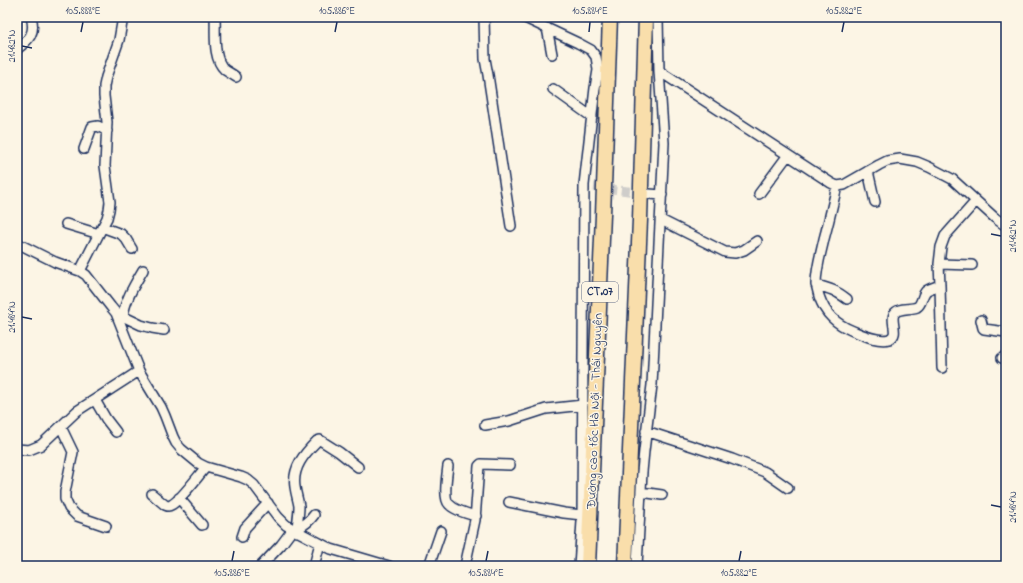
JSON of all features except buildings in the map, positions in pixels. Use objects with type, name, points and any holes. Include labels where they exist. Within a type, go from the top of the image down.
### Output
[{"type":"highway","name":"Đường cao tốc Hà Nội - Thái Nguyên","points":[[588,566],[610,17]]},
{"type":"highway","name":"CT.07","points":[[625,566],[646,17]]},
{"type":"street","points":[[17,49],[32,34],[33,26],[31,17]]},
{"type":"street","points":[[80,271],[107,218],[109,210],[110,202],[105,166],[107,122],[104,86],[119,40],[123,17]]},
{"type":"street","points":[[215,17],[216,51],[219,62],[224,70],[236,77]]},
{"type":"street","points":[[484,17],[485,59],[511,226]]},
{"type":"street","points":[[523,17],[591,50],[596,57],[598,70],[584,184],[582,515],[579,566]]},
{"type":"street","points":[[637,566],[643,458],[652,385],[664,143],[659,70],[658,17]]},
{"type":"street","points":[[547,28],[552,54]]},
{"type":"street","points":[[659,70],[837,186],[844,185],[887,162],[900,159],[917,162],[952,179],[1006,226]]},
{"type":"street","points":[[553,89],[592,117]]},
{"type":"street","points":[[84,149],[92,127],[98,126],[107,131]]},
{"type":"street","points":[[759,194],[788,155]]},
{"type":"street","points":[[868,171],[875,202]]},
{"type":"street","points":[[584,184],[594,187]]},
{"type":"street","points":[[837,186],[817,270],[816,285],[822,304],[829,316],[843,327],[866,336],[888,339],[893,336],[894,333],[893,316],[895,313],[900,310],[917,307],[928,290],[940,285]]},
{"type":"street","points":[[649,194],[662,195]]},
{"type":"street","points":[[942,368],[939,264],[941,247],[945,236],[976,201]]},
{"type":"street","points":[[661,220],[725,252],[735,253],[744,250],[757,240]]},
{"type":"street","points":[[66,224],[121,234],[132,249]]},
{"type":"street","points":[[17,243],[55,262],[80,271],[86,275],[119,315],[142,326],[164,330]]},
{"type":"street","points":[[939,264],[972,265]]},
{"type":"street","points":[[119,315],[124,310],[143,270]]},
{"type":"street","points":[[816,285],[833,289],[848,299]]},
{"type":"street","points":[[119,315],[139,371],[161,407],[176,443],[181,449],[206,468],[248,480],[254,485],[278,517],[286,525],[296,530],[318,548],[331,549],[369,563],[389,566]]},
{"type":"street","points":[[981,320],[984,329],[1006,332]]},
{"type":"street","points":[[17,449],[29,450],[41,445],[77,411],[139,371]]},
{"type":"street","points":[[95,400],[106,419],[116,432]]},
{"type":"street","points":[[485,425],[508,422],[546,409],[583,405]]},
{"type":"street","points":[[61,427],[73,452],[65,492],[65,499],[69,508],[77,516],[106,526]]},
{"type":"street","points":[[646,431],[732,459],[765,472],[788,488]]},
{"type":"street","points":[[296,530],[299,507],[295,486],[295,474],[298,464],[309,448],[320,440],[339,452],[358,467]]},
{"type":"street","points":[[465,566],[476,516],[478,468],[481,464],[510,465]]},
{"type":"street","points":[[448,466],[446,500],[449,504],[464,513],[476,516]]},
{"type":"street","points":[[152,494],[167,506],[171,506],[206,468]]},
{"type":"street","points":[[641,492],[662,495]]},
{"type":"street","points":[[179,498],[202,525]]},
{"type":"street","points":[[509,502],[564,514],[582,515]]},
{"type":"street","points":[[242,536],[245,528],[268,503]]},
{"type":"street","points":[[261,566],[296,530],[310,522],[314,515]]},
{"type":"street","points":[[429,566],[441,531]]},
{"type":"street","points":[[314,566],[318,548]]},
{"type":"tunnel","points":[[594,187],[645,193]]}]
